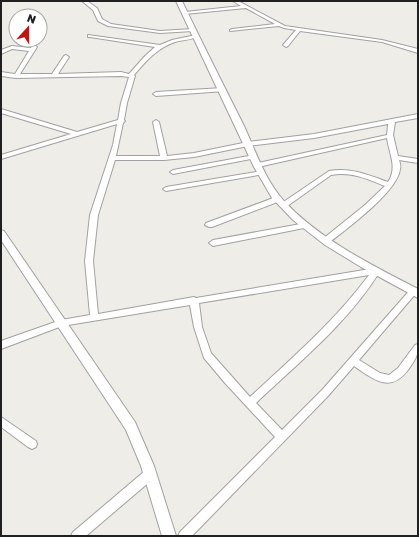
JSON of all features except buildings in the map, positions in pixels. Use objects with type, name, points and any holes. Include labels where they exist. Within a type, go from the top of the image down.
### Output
[{"type":"street","points":[[84,1],[94,8],[102,21],[110,25],[156,31],[194,33]]},
{"type":"street","points":[[179,1],[262,173],[281,202],[306,225],[327,240],[376,271],[416,293],[325,393],[184,536]]},
{"type":"street","points":[[235,1],[247,6],[278,25]]},
{"type":"street","points":[[185,13],[247,6]]},
{"type":"street","points":[[232,30],[278,25],[382,41],[418,51]]},
{"type":"street","points":[[286,45],[299,29]]},
{"type":"street","points":[[131,75],[147,55],[159,46],[194,33]]},
{"type":"street","points":[[90,36],[159,46]]},
{"type":"street","points":[[1,52],[9,47],[33,49],[16,76]]},
{"type":"street","points":[[55,74],[66,58]]},
{"type":"street","points":[[1,74],[16,76],[107,73],[131,75]]},
{"type":"street","points":[[94,317],[89,261],[95,209],[112,158],[122,121],[124,103],[133,78],[131,75]]},
{"type":"street","points":[[156,94],[222,90]]},
{"type":"street","points":[[1,110],[76,134]]},
{"type":"street","points":[[112,158],[164,158],[209,153],[248,144],[314,136],[418,116]]},
{"type":"street","points":[[327,240],[373,202],[394,180],[397,170],[389,136],[392,120]]},
{"type":"street","points":[[1,157],[122,121]]},
{"type":"street","points":[[156,122],[164,158]]},
{"type":"street","points":[[173,172],[256,161],[389,136]]},
{"type":"street","points":[[394,157],[418,161]]},
{"type":"street","points":[[209,225],[281,202],[335,172],[348,172],[390,185]]},
{"type":"street","points":[[166,189],[262,173]]},
{"type":"street","points":[[213,244],[306,225]]},
{"type":"street","points":[[1,233],[139,440],[169,536]]},
{"type":"street","points":[[1,345],[61,323],[376,271]]},
{"type":"street","points":[[250,403],[324,331],[365,286],[376,271]]},
{"type":"street","points":[[194,300],[198,328],[207,355],[216,367],[282,437]]},
{"type":"street","points":[[353,361],[381,379],[388,381],[397,377],[418,348]]},
{"type":"street","points":[[1,421],[32,444]]},
{"type":"street","points":[[77,536],[150,474]]}]
